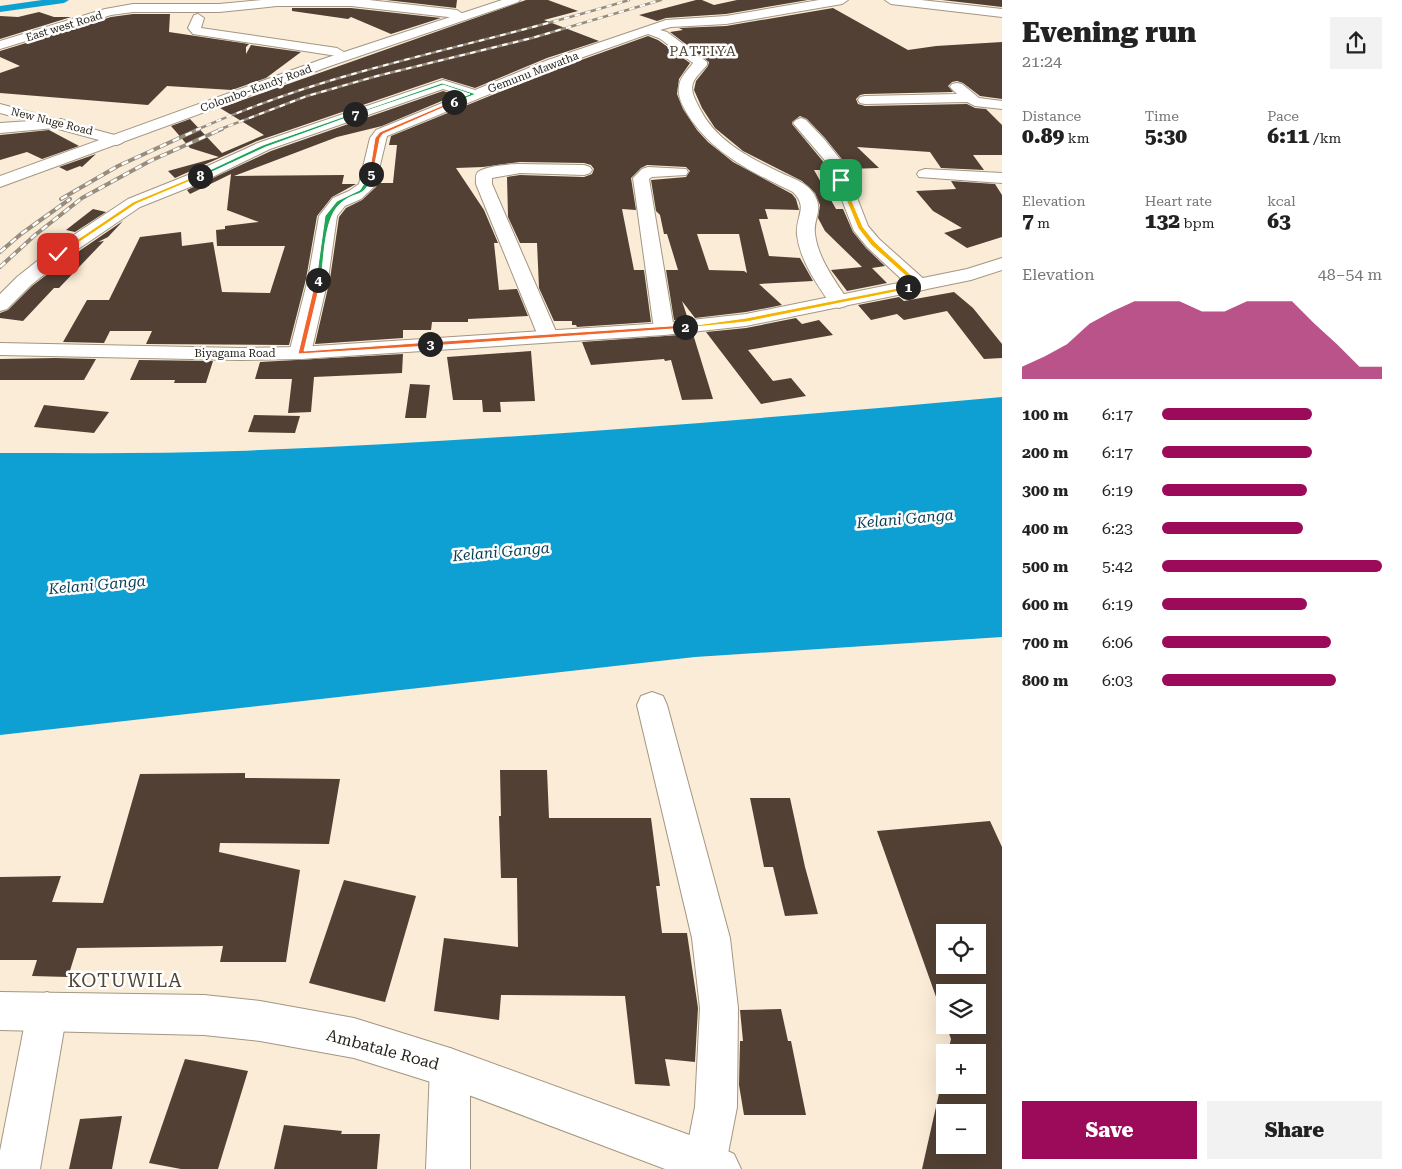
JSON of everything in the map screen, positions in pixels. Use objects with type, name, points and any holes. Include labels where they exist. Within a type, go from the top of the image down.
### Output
[{"type":"main road","name":"Colombo-Kandy Road","points":[[0,182],[110,137],[337,52],[499,0]]},
{"type":"main road","name":"Colombo-Kandy Road","points":[[0,174],[514,0]]},
{"type":"main road","name":"Gemunu Mawatha","points":[[300,353],[318,279],[328,216],[339,202],[355,195],[366,186],[378,138],[381,133],[553,63],[670,23],[726,20],[759,12],[842,0]]},
{"type":"main road","points":[[891,0],[1002,12]]},
{"type":"main road","name":"East west Road","points":[[0,45],[120,10],[219,8],[253,2],[390,2],[457,14]]},
{"type":"main road","points":[[198,18],[194,28],[197,31],[337,52]]},
{"type":"main road","points":[[648,30],[663,35],[700,62],[700,65],[689,76],[685,84],[685,94],[706,131],[740,159],[799,188],[806,195],[811,206],[806,225],[807,240],[822,275],[839,302]]},
{"type":"main road","points":[[0,305],[24,281],[58,254],[134,203],[194,179],[264,146],[443,84],[474,94]]},
{"type":"main road","points":[[956,87],[975,102],[1002,106]]},
{"type":"main road","points":[[865,100],[969,98]]},
{"type":"main road","name":"New Nuge Road","points":[[0,108],[110,137]]},
{"type":"main road","points":[[801,123],[829,155],[840,173],[860,227],[873,244],[919,285]]},
{"type":"main road","points":[[0,128],[61,124]]},
{"type":"main road","points":[[548,336],[484,184],[484,175],[494,171],[584,170]]},
{"type":"main road","points":[[664,329],[641,178],[648,172],[680,172]]},
{"type":"main road","points":[[925,174],[1002,178]]},
{"type":"main road","name":"Biyagama Road","points":[[0,348],[240,354],[300,353],[664,329],[746,320],[971,274],[1002,264]]},
{"type":"main road","points":[[652,705],[711,938],[719,1008],[712,1166]]},
{"type":"main road","name":"Ambatale Road","points":[[0,1011],[204,1015],[260,1021],[354,1038],[450,1068],[712,1166]]},
{"type":"main road","points":[[18,1169],[47,1012]]},
{"type":"main road","points":[[448,1169],[450,1068]]},
{"type":"water","name":"Kelani Ganga","points":[[1002,397],[1002,637],[695,657],[0,735],[0,453],[207,452],[429,442],[715,422]]},
{"type":"building","points":[[386,0],[457,0],[456,8]]},
{"type":"building","points":[[526,0],[548,0],[578,11],[544,20],[599,41],[547,58],[475,88],[442,78],[257,141],[175,178],[168,171],[219,157],[190,148],[171,126],[190,119],[222,153],[264,135],[220,108]]},
{"type":"building","points":[[702,0],[714,5],[737,0],[808,0],[726,14],[666,18],[657,21],[639,15]]},
{"type":"building","points":[[942,0],[1002,0],[1002,7]]},
{"type":"building","points":[[292,8],[351,8],[441,18],[391,34],[351,17],[348,19],[292,11]]},
{"type":"building","points":[[833,8],[908,50],[936,46],[1002,42],[1002,99],[980,96],[963,83],[957,81],[952,82],[948,86],[953,92],[865,94],[860,95],[856,99],[858,104],[865,106],[967,104],[975,108],[986,109],[1002,125],[1002,155],[973,155],[984,170],[941,168],[930,152],[857,147],[879,168],[848,169],[825,138],[807,119],[800,116],[792,122],[826,165],[828,170],[814,170],[836,209],[843,209],[853,232],[885,266],[872,268],[887,283],[847,291],[831,270],[862,267],[825,231],[818,218],[820,205],[815,193],[802,181],[743,151],[715,128],[702,108],[694,90],[696,81],[709,62],[670,32],[683,30],[679,28],[726,26]]},
{"type":"building","points":[[39,12],[54,17],[71,17],[0,39],[0,16],[18,17]]},
{"type":"building","points":[[133,14],[170,14],[169,32],[249,44],[246,47],[246,54],[251,45],[301,52],[266,78],[232,90],[167,86],[148,105],[0,93],[0,73],[20,66],[0,57],[0,51],[111,17]]},
{"type":"building","points":[[648,36],[658,40],[690,63],[679,79],[677,94],[683,109],[697,130],[708,142],[733,162],[792,194],[796,199],[799,210],[765,209],[768,219],[759,219],[769,256],[800,258],[813,281],[759,284],[782,305],[746,312],[695,318],[682,301],[688,319],[674,320],[666,270],[678,270],[667,234],[664,234],[660,215],[656,211],[651,180],[686,177],[690,171],[686,167],[647,165],[631,178],[636,210],[622,209],[634,270],[644,270],[651,322],[577,327],[572,325],[572,321],[554,321],[539,288],[537,243],[520,243],[508,217],[507,177],[520,175],[584,177],[592,174],[594,169],[591,165],[584,163],[520,162],[483,167],[456,168],[484,210],[498,243],[494,243],[499,290],[517,289],[528,316],[468,319],[468,322],[432,322],[431,330],[403,330],[403,338],[315,344],[330,279],[339,217],[346,208],[362,200],[378,183],[393,183],[397,145],[389,145],[391,136],[559,68]],"holes":[[[697,234],[739,234],[747,273],[744,271],[709,270]]]},
{"type":"building","points":[[443,91],[456,95],[382,126],[337,137],[234,176],[344,175],[342,184],[356,184],[332,197],[317,216],[306,279],[289,345],[146,344],[152,331],[110,331],[104,343],[63,342],[87,300],[109,300],[140,237],[181,232],[182,246],[213,242],[222,292],[270,293],[285,246],[217,246],[216,230],[225,229],[225,226],[259,222],[227,210],[231,174],[190,194],[187,190],[271,151]]},
{"type":"building","points":[[49,130],[79,146],[42,159],[27,152],[0,160],[0,135]]},
{"type":"building","points":[[96,154],[82,167],[67,171],[59,167]]},
{"type":"building","points":[[951,181],[995,184],[1002,195],[1002,237],[967,248],[944,233],[962,228],[933,211],[916,191],[956,189]]},
{"type":"building","points":[[93,209],[106,212],[75,232],[66,230]]},
{"type":"building","points":[[123,221],[108,237],[98,242],[104,241],[59,288],[54,288],[23,321],[0,318],[0,313],[8,310],[32,286]]},
{"type":"building","points":[[954,292],[973,308],[1002,344],[1002,358],[984,359],[947,311],[904,320],[897,314],[871,320],[858,305],[899,297],[904,301]]},
{"type":"building","points":[[796,318],[802,324],[819,320],[833,335],[748,350],[773,381],[791,378],[806,396],[761,404],[706,332],[746,328]]},
{"type":"building","points":[[693,334],[713,399],[682,400],[671,360],[591,365],[582,342]]},
{"type":"building","points":[[531,351],[535,401],[500,402],[501,412],[483,412],[482,400],[453,400],[447,357]]},
{"type":"building","points":[[403,354],[402,373],[314,377],[311,412],[288,413],[292,379],[255,379],[260,362]]},
{"type":"building","points":[[0,359],[96,359],[84,380],[0,380]]},
{"type":"building","points":[[139,360],[213,361],[206,383],[174,383],[175,380],[130,380]]},
{"type":"building","points":[[410,384],[430,385],[426,418],[405,418]]},
{"type":"building","points":[[44,405],[109,412],[94,433],[34,427]]},
{"type":"building","points":[[254,415],[300,416],[295,433],[248,432]]},
{"type":"building","points":[[500,770],[547,770],[549,818],[651,818],[660,886],[656,886],[662,933],[687,933],[698,1008],[695,1062],[665,1059],[670,1086],[635,1084],[625,996],[501,995],[499,1020],[434,1011],[444,938],[518,947],[517,878],[501,878]]},
{"type":"building","points":[[245,773],[245,778],[340,779],[329,844],[220,843],[219,852],[300,870],[286,962],[220,962],[223,946],[77,948],[68,977],[32,976],[37,960],[0,960],[0,877],[61,876],[52,902],[103,903],[140,774]]},
{"type":"building","points":[[750,798],[790,798],[805,867],[818,914],[785,916],[773,867],[764,867]]},
{"type":"building","points":[[990,821],[1002,847],[1002,1169],[922,1169],[936,1107],[936,1154],[986,1154],[986,1104],[937,1104],[939,1094],[986,1094],[986,1044],[950,1044],[949,1034],[986,1034],[986,984],[936,984],[936,997],[877,831]]},
{"type":"building","points":[[344,880],[416,896],[385,1002],[309,983]]},
{"type":"building","points":[[781,1009],[788,1041],[791,1041],[806,1115],[744,1115],[739,1085],[740,1041],[743,1041],[740,1010]]},
{"type":"building","points":[[185,1059],[248,1071],[218,1169],[181,1169],[149,1163]]},
{"type":"building","points":[[122,1116],[112,1169],[69,1169],[80,1119]]},
{"type":"building","points":[[284,1125],[342,1131],[341,1134],[380,1134],[377,1169],[274,1169]]},
{"type":"waterway","points":[[0,9],[64,0]]},
{"type":"railway","points":[[196,130],[273,99],[313,86],[629,0]]},
{"type":"railway","points":[[218,130],[307,96],[377,76],[532,38],[661,0]]},
{"type":"railway","points":[[61,199],[118,166],[199,129]]},
{"type":"railway","points":[[0,267],[35,235],[82,198],[150,161],[222,129]]},
{"type":"railway","points":[[0,252],[21,234],[70,199]]},
{"type":"district","name":"PATTIYA","points":[[703,51]]},
{"type":"district","name":"KOTUWILA","points":[[125,980]]},
{"type":"route","points":[[58,254],[134,203],[194,179],[264,146],[443,84],[474,94],[381,133],[378,138],[366,186],[362,191],[339,202],[328,216],[318,279],[300,353],[664,329],[746,320],[919,285],[873,244],[860,227],[841,180]]}]
